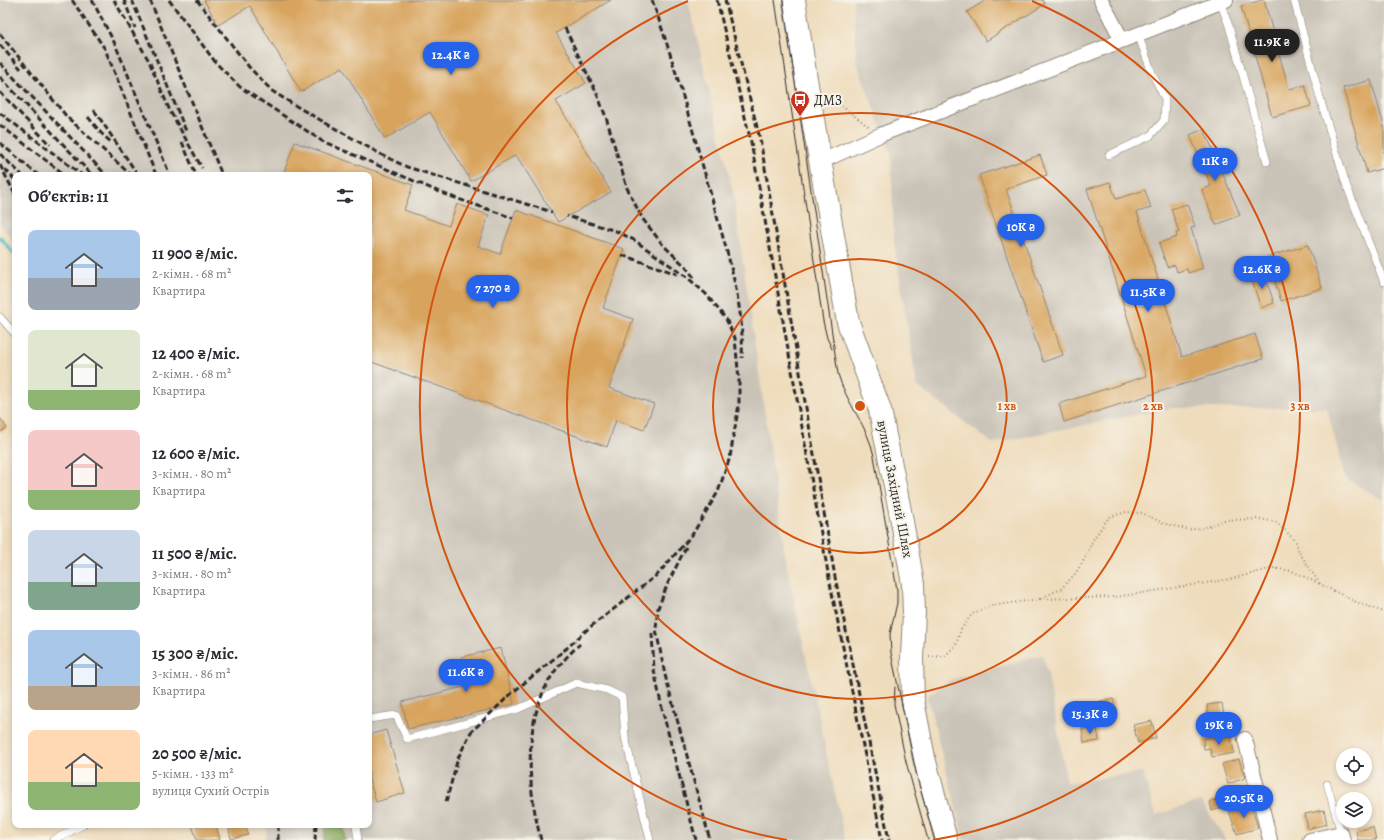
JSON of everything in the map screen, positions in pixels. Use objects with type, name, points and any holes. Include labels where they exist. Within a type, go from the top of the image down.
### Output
[{"type":"highway","name":"вулиця Західний Шлях","points":[[797,5],[806,79],[848,322],[880,410],[913,584],[913,701],[924,758],[946,840]]},
{"type":"street","points":[[1101,0],[1122,40]]},
{"type":"street","points":[[820,162],[880,134],[1223,1]]},
{"type":"street","points":[[1245,739],[1270,840]]},
{"type":"street","points":[[1310,840],[1342,837]]},
{"type":"lane","points":[[1294,0],[1322,105],[1346,184],[1384,282]]},
{"type":"lane","points":[[1223,1],[1266,162]]},
{"type":"lane","points":[[1109,155],[1150,136],[1164,120],[1165,98],[1152,72],[1138,34]]},
{"type":"lane","points":[[0,317],[12,331]]},
{"type":"lane","points":[[372,719],[396,715],[407,739],[518,709],[576,683],[607,690],[622,697],[624,737],[650,840]]},
{"type":"lane","points":[[1327,784],[1342,837]]},
{"type":"lane","points":[[53,840],[77,828]]},
{"type":"lane","points":[[356,828],[358,840]]},
{"type":"path","points":[[806,79],[880,134]]},
{"type":"path","points":[[1039,599],[1061,589],[1075,574],[1084,560],[1094,538],[1109,517],[1126,512],[1142,513],[1163,523],[1188,530],[1207,527],[1224,520],[1260,520],[1275,522],[1296,542],[1299,552],[1320,584]]},
{"type":"path","points":[[912,658],[945,656],[956,645],[961,629],[972,614],[990,606],[1039,599],[1116,597],[1231,579],[1274,568],[1292,571],[1356,602],[1384,612]]},
{"type":"shaded area","points":[[0,0],[688,0],[733,192],[787,568],[845,840],[265,840],[267,828],[372,828],[372,172],[12,172],[12,239],[0,224]]},
{"type":"shaded area","points":[[853,0],[1384,0],[1384,500],[1345,478],[1327,408],[1172,408],[992,443],[917,386],[894,242],[891,154],[857,63]]},
{"type":"shaded area","points":[[1042,655],[1047,670],[1067,783],[1143,772],[1156,815],[1201,801],[1226,840],[964,840],[927,696],[950,680]]},
{"type":"green space","points":[[326,828],[343,828],[345,840],[324,840]]},
{"type":"building","points":[[204,0],[611,0],[556,33],[586,83],[556,101],[611,192],[558,222],[516,155],[471,181],[430,112],[385,139],[342,67],[301,92],[250,6],[218,25]]},
{"type":"building","points":[[986,0],[1042,0],[1045,4],[986,41],[967,12]]},
{"type":"building","points":[[1264,0],[1289,89],[1305,85],[1311,106],[1272,117],[1241,6]]},
{"type":"building","points":[[1371,80],[1384,126],[1384,168],[1367,173],[1343,88]]},
{"type":"building","points":[[1204,129],[1240,215],[1216,225],[1202,190],[1211,186],[1190,135]]},
{"type":"building","points":[[295,142],[413,185],[404,210],[449,226],[457,204],[489,215],[478,246],[500,254],[516,210],[624,249],[603,308],[633,319],[609,388],[654,404],[644,430],[616,420],[607,447],[372,362],[372,172],[284,172]]},
{"type":"building","points":[[1040,155],[1047,175],[1006,189],[1063,355],[1043,362],[979,175]]},
{"type":"building","points":[[1110,182],[1116,199],[1145,190],[1151,208],[1137,212],[1182,357],[1255,334],[1263,359],[1064,422],[1059,404],[1146,376],[1087,189]]},
{"type":"building","points":[[1187,204],[1195,227],[1191,228],[1203,268],[1188,273],[1187,269],[1177,272],[1175,265],[1167,267],[1159,243],[1177,237],[1176,233],[1179,232],[1171,209]]},
{"type":"building","points":[[1308,245],[1322,288],[1281,301],[1267,257]]},
{"type":"building","points":[[1264,273],[1274,303],[1261,308],[1251,278]]},
{"type":"building","points":[[0,418],[7,428],[0,432]]},
{"type":"building","points":[[501,648],[514,704],[408,729],[402,702],[468,686],[461,657]]},
{"type":"building","points":[[1113,699],[1116,711],[1102,714],[1100,701]]},
{"type":"building","points":[[1222,703],[1224,717],[1209,719],[1207,705]]},
{"type":"building","points":[[1152,721],[1156,738],[1138,743],[1133,725]]},
{"type":"building","points":[[1097,727],[1099,741],[1084,743],[1082,729]]},
{"type":"building","points":[[386,730],[405,793],[376,802],[372,789],[372,734]]},
{"type":"building","points":[[1231,735],[1234,753],[1212,757],[1210,748],[1204,749],[1203,739]]},
{"type":"building","points":[[1239,759],[1245,778],[1228,784],[1222,764]]},
{"type":"building","points":[[1235,794],[1237,803],[1212,811],[1210,802]]},
{"type":"building","points":[[1251,805],[1258,828],[1237,834],[1229,811]]},
{"type":"building","points":[[1324,810],[1327,824],[1308,829],[1305,814]]},
{"type":"building","points":[[1372,827],[1376,840],[1358,840],[1356,831]]},
{"type":"building","points":[[193,828],[217,828],[220,840],[197,840]]},
{"type":"building","points":[[229,828],[247,828],[248,835],[231,839]]},
{"type":"waterway","points":[[0,237],[12,251]]},
{"type":"tram line","points":[[775,0],[823,321],[827,338],[832,349]]},
{"type":"tram line","points":[[783,0],[838,374],[846,395],[867,435],[874,456],[897,590],[897,603],[890,634],[891,653],[918,781],[935,840]]},
{"type":"tram line","points":[[895,687],[894,704],[906,762],[928,840]]},
{"type":"railway","points":[[72,0],[105,49],[155,172]]},
{"type":"railway","points":[[92,0],[115,44],[169,172]]},
{"type":"railway","points":[[114,0],[149,61],[170,111],[202,168]]},
{"type":"railway","points":[[124,0],[135,28]]},
{"type":"railway","points":[[132,0],[186,131]]},
{"type":"railway","points":[[150,0],[221,172]]},
{"type":"railway","points":[[169,0],[216,63],[240,87],[322,141],[444,194],[513,218]]},
{"type":"railway","points":[[197,0],[249,67],[272,91],[301,109],[382,155],[407,167],[552,212]]},
{"type":"railway","points":[[652,0],[683,97],[733,275],[740,316],[742,358]]},
{"type":"railway","points":[[717,0],[751,142],[829,578],[882,840]]},
{"type":"railway","points":[[725,0],[760,139],[835,577],[889,840]]},
{"type":"railway","points":[[565,28],[597,94],[606,117],[627,188],[642,218],[663,245],[685,266],[695,279]]},
{"type":"railway","points":[[0,34],[67,117],[128,172]]},
{"type":"railway","points":[[0,45],[21,69]]},
{"type":"railway","points":[[0,63],[103,172]]},
{"type":"railway","points":[[0,77],[89,172]]},
{"type":"railway","points":[[0,92],[50,145]]},
{"type":"railway","points":[[94,110],[136,172]]},
{"type":"railway","points":[[0,113],[78,172]]},
{"type":"railway","points":[[88,117],[101,133],[112,143]]},
{"type":"railway","points":[[0,125],[61,172]]},
{"type":"railway","points":[[182,142],[195,172]]},
{"type":"railway","points":[[0,143],[34,172]]},
{"type":"railway","points":[[0,154],[19,172]]},
{"type":"railway","points":[[0,165],[12,188]]},
{"type":"railway","points":[[5,169],[12,177]]},
{"type":"railway","points":[[446,802],[458,758],[471,732],[512,693],[590,627],[658,574],[692,535],[718,492],[730,457],[739,404],[739,380],[735,338],[726,319],[706,294],[687,277],[634,240],[616,231],[567,216]]},
{"type":"railway","points":[[622,255],[677,274]]},
{"type":"railway","points":[[686,547],[668,583],[658,608],[656,629],[665,675],[710,840]]},
{"type":"railway","points":[[652,633],[654,670],[663,713],[696,840]]},
{"type":"railway","points":[[541,840],[536,819],[531,776],[530,753],[532,731],[544,690],[555,671],[580,644]]},
{"type":"railway","points":[[278,828],[278,840]]},
{"type":"railway","points":[[315,840],[316,828]]},
{"type":"place","name":"ДМЗ","points":[[800,117]]}]
